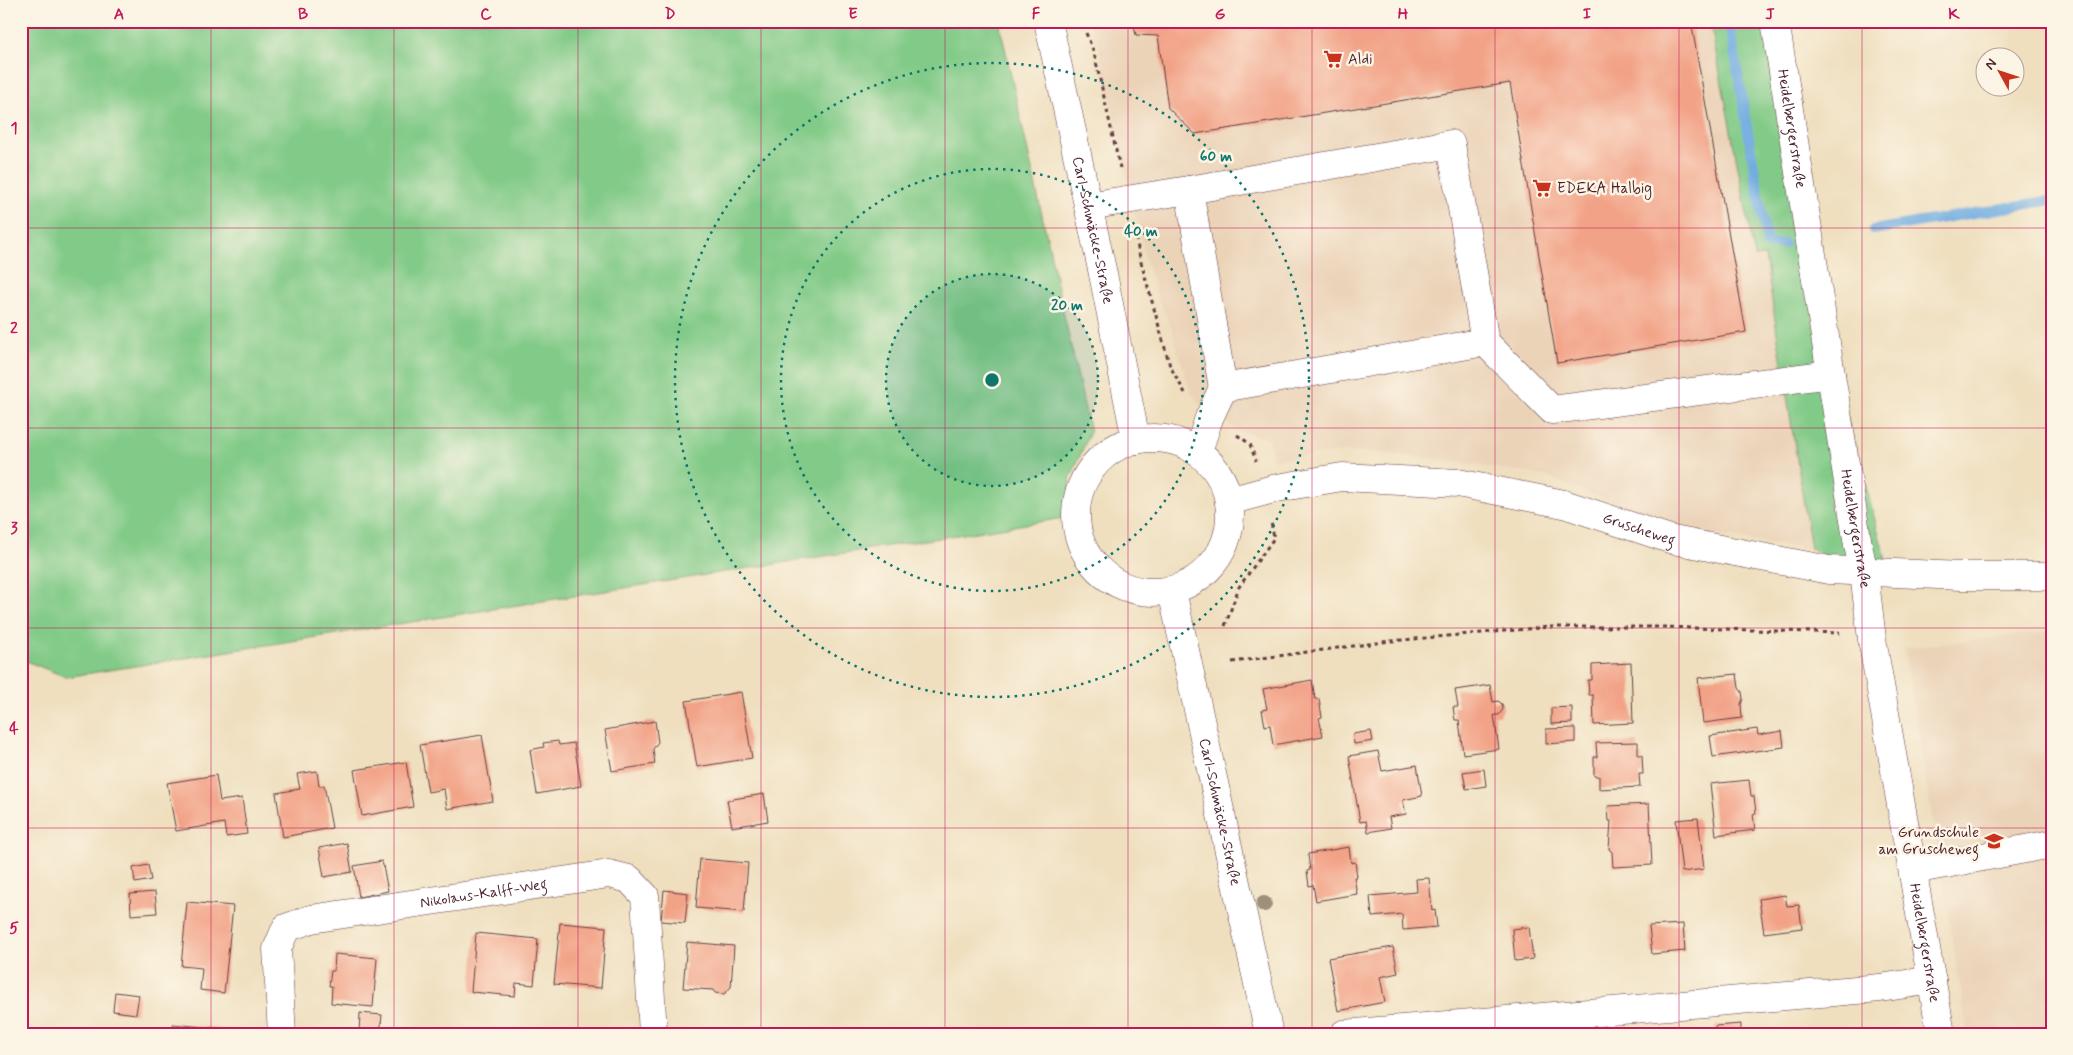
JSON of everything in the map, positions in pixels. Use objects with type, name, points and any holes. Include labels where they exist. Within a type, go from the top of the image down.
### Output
[{"type":"street","name":"Carl-Schmäcke-Straße","points":[[1048,21],[1136,440]]},
{"type":"street","name":"Heidelbergerstraße","points":[[1775,21],[1864,573],[1872,639],[1941,1034]]},
{"type":"street","points":[[1088,206],[1451,144],[1485,342],[1552,410],[1831,374]]},
{"type":"street","points":[[1189,190],[1223,388],[1209,418],[1198,452]]},
{"type":"street","points":[[1223,388],[1485,342]]},
{"type":"street","points":[[1148,437],[1173,440],[1198,452],[1215,468],[1227,490],[1229,501],[1231,516],[1227,541],[1215,563],[1196,581],[1172,591],[1149,593],[1127,589],[1107,578],[1090,562],[1080,541],[1076,519],[1077,504],[1086,475],[1101,458],[1123,444],[1148,437]]},
{"type":"street","name":"Gruscheweg","points":[[1229,501],[1265,491],[1342,477],[1458,483],[1564,504],[1673,540],[1829,570],[1961,576],[2052,576]]},
{"type":"street","name":"Carl-Schmäcke-Straße","points":[[1172,591],[1269,1034]]},
{"type":"street","points":[[1913,870],[2052,844]]},
{"type":"street","name":"Nikolaus-Kalff-Weg","points":[[282,1034],[277,949],[286,928],[311,918],[609,874],[629,879],[645,896],[652,1034]]},
{"type":"street","points":[[1344,1034],[1880,988],[1932,980]]},
{"type":"path","points":[[1085,31],[1094,53],[1141,262],[1170,366],[1192,406],[1250,444],[1265,491],[1274,538],[1239,587],[1225,626]]},
{"type":"path","points":[[1232,662],[1391,641],[1550,627],[1664,627],[1842,634]]},
{"type":"shaded area","points":[[1088,21],[1710,21],[1755,257],[1765,255],[1811,549],[1713,534],[1649,516],[1544,476],[1459,462],[1383,453],[1340,452],[1274,460],[1268,438],[1240,432],[1199,404],[1189,389],[1171,327],[1159,300],[1145,258],[1098,44]]},
{"type":"shaded area","name":"Grundschule am Gruscheweg","points":[[2052,631],[2052,1034],[1968,1034],[1904,648]]},
{"type":"green space","points":[[21,21],[999,21],[1090,432],[1070,479],[1070,517],[66,677],[21,659]]},
{"type":"green space","points":[[1710,21],[1781,21],[1836,377],[1893,586],[1811,549],[1765,256],[1755,257]]},
{"type":"building","points":[[1133,21],[1691,21],[1746,332],[1557,363],[1510,83],[1195,134],[1168,108],[1158,36],[1136,35]]},
{"type":"building","points":[[1631,663],[1633,723],[1594,725],[1593,695],[1589,695],[1588,680],[1592,680],[1592,665]]},
{"type":"building","points":[[1737,674],[1743,699],[1741,704],[1742,718],[1703,723],[1698,678]]},
{"type":"building","points":[[1312,680],[1315,699],[1319,699],[1322,717],[1319,718],[1323,736],[1273,745],[1270,725],[1265,726],[1262,710],[1267,709],[1263,689]]},
{"type":"building","points":[[1490,685],[1493,702],[1498,701],[1502,704],[1503,709],[1499,715],[1494,715],[1499,749],[1463,754],[1459,720],[1455,720],[1453,707],[1458,707],[1455,690]]},
{"type":"building","points":[[741,692],[752,758],[697,767],[686,701]]},
{"type":"building","points":[[1572,707],[1572,723],[1551,724],[1551,708]]},
{"type":"building","points":[[655,721],[658,742],[653,749],[655,764],[612,771],[605,730]]},
{"type":"building","points":[[1575,728],[1575,742],[1546,744],[1546,729]]},
{"type":"building","points":[[1757,729],[1758,735],[1782,731],[1784,747],[1713,757],[1710,736]]},
{"type":"building","points":[[1371,731],[1373,741],[1354,744],[1353,734]]},
{"type":"building","points":[[482,735],[493,801],[447,809],[444,789],[428,792],[420,745]]},
{"type":"building","points":[[558,741],[559,745],[574,743],[581,786],[537,794],[530,750],[544,747],[543,743]]},
{"type":"building","points":[[1638,742],[1638,755],[1642,755],[1643,774],[1639,774],[1640,787],[1599,789],[1599,776],[1594,776],[1594,757],[1597,757],[1596,743]]},
{"type":"building","points":[[1378,751],[1382,771],[1417,765],[1422,796],[1403,800],[1406,814],[1389,817],[1391,828],[1368,832],[1366,821],[1360,822],[1349,756]]},
{"type":"building","points":[[406,762],[413,807],[362,816],[354,770]]},
{"type":"building","points":[[1484,769],[1486,786],[1466,789],[1463,772]]},
{"type":"building","points":[[317,771],[319,786],[324,785],[332,828],[283,837],[276,793],[300,789],[297,774]]},
{"type":"building","points":[[216,775],[220,801],[242,798],[247,834],[226,837],[224,823],[176,831],[167,783]]},
{"type":"building","points":[[1749,780],[1751,796],[1754,796],[1756,813],[1753,814],[1755,830],[1716,835],[1710,784]]},
{"type":"building","points":[[764,794],[768,821],[732,827],[727,800]]},
{"type":"building","points":[[1649,804],[1652,865],[1613,867],[1612,852],[1609,849],[1611,821],[1609,821],[1608,806]]},
{"type":"building","points":[[1698,818],[1704,869],[1682,872],[1676,820]]},
{"type":"building","points":[[347,843],[352,872],[324,877],[319,848]]},
{"type":"building","points":[[1349,847],[1351,863],[1355,862],[1357,877],[1354,877],[1357,894],[1316,901],[1313,885],[1309,886],[1307,871],[1310,870],[1308,854]]},
{"type":"building","points":[[700,859],[748,863],[744,912],[696,908]]},
{"type":"building","points":[[382,861],[388,891],[359,897],[354,866]]},
{"type":"building","points":[[148,865],[151,880],[135,883],[133,868]]},
{"type":"building","points":[[1429,878],[1432,911],[1435,910],[1437,927],[1403,930],[1402,914],[1372,917],[1370,896],[1417,892],[1416,879]]},
{"type":"building","points":[[664,890],[688,893],[685,923],[661,921]]},
{"type":"building","points":[[155,892],[157,913],[131,915],[130,894]]},
{"type":"building","points":[[1785,895],[1787,906],[1799,905],[1802,928],[1764,933],[1759,899]]},
{"type":"building","points":[[187,902],[233,906],[224,993],[200,990],[202,968],[181,966]]},
{"type":"building","points":[[560,923],[606,927],[601,988],[554,984]]},
{"type":"building","points":[[1683,924],[1685,951],[1652,954],[1649,926]]},
{"type":"building","points":[[1529,927],[1533,959],[1515,961],[1512,929]]},
{"type":"building","points":[[476,933],[538,939],[534,985],[516,983],[515,996],[471,992]]},
{"type":"building","points":[[687,942],[734,946],[731,987],[724,994],[715,993],[713,990],[683,988]]},
{"type":"building","points":[[1393,947],[1398,973],[1380,977],[1385,1002],[1338,1011],[1328,958]]},
{"type":"building","points":[[335,954],[377,958],[373,1007],[331,1003],[332,986],[329,986],[331,971],[334,971]]},
{"type":"building","points":[[115,992],[139,995],[136,1014],[113,1011]]},
{"type":"building","points":[[360,1013],[382,1015],[380,1034],[359,1034]]},
{"type":"building","points":[[173,1024],[235,1030],[235,1034],[172,1034]]},
{"type":"building","points":[[1741,1024],[1741,1034],[1715,1034],[1715,1026]]},
{"type":"waterway","points":[[1729,21],[1767,244],[1784,244]]},
{"type":"waterway","points":[[1873,230],[2052,200]]},
{"type":"place","name":"Aldi","points":[[1333,59]]},
{"type":"place","name":"EDEKA Halbig","points":[[1542,188]]},
{"type":"place","name":"Grundschule am Gruscheweg","points":[[1994,841]]}]
